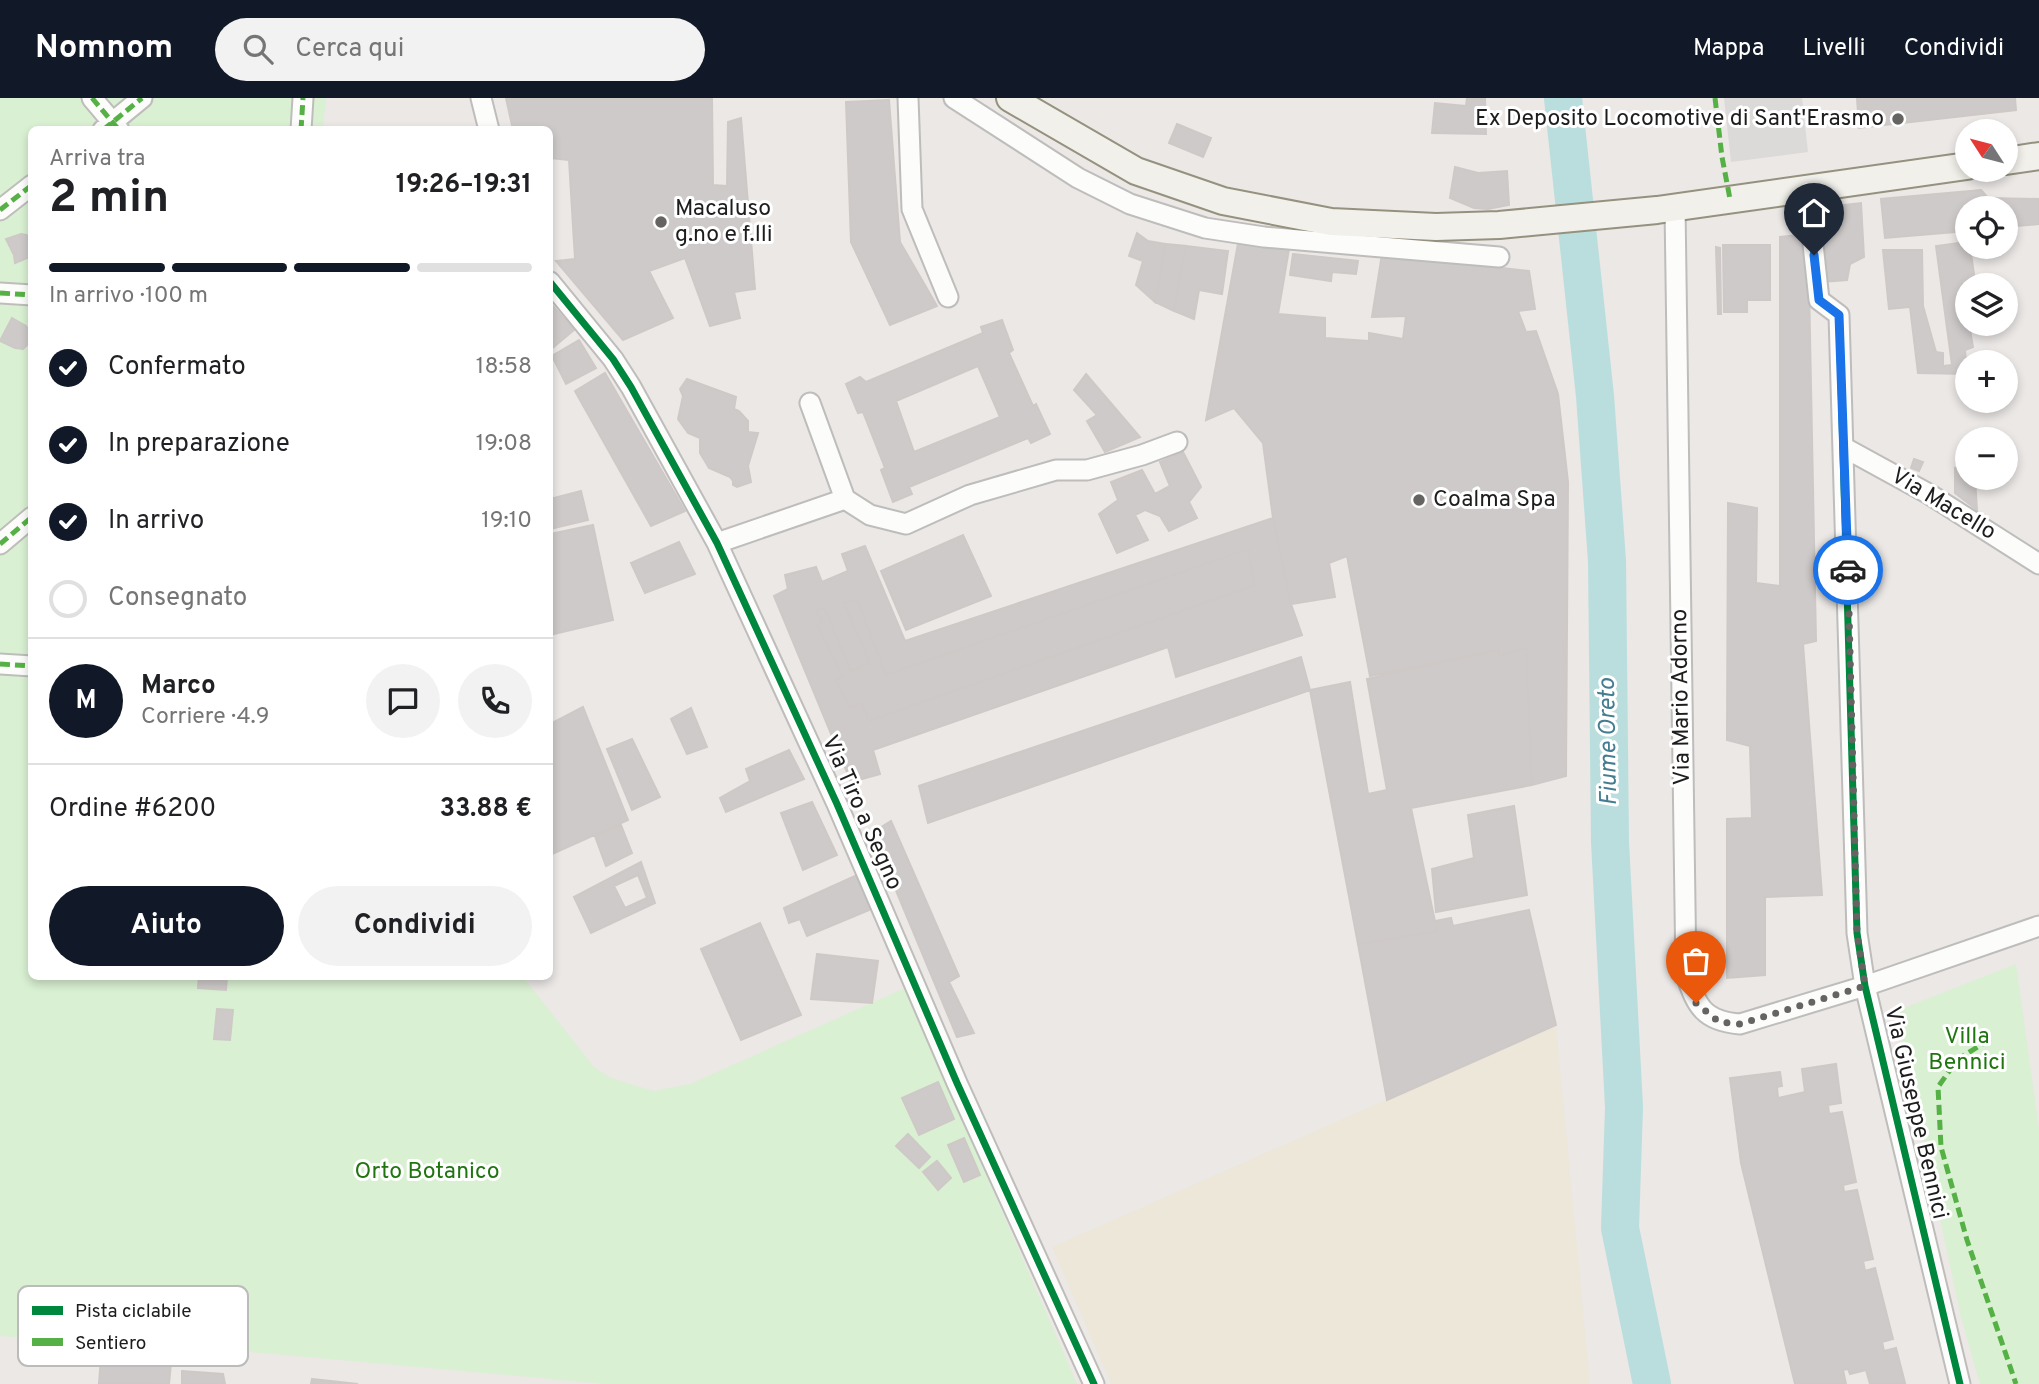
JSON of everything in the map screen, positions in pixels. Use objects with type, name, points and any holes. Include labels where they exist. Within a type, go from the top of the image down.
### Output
[{"type":"main road","points":[[1010,98],[1136,172],[1223,201],[1331,222],[1436,227],[1499,225],[1666,208],[1955,168]]},
{"type":"main road","points":[[2018,159],[2039,156]]},
{"type":"street","points":[[92,98],[111,126]]},
{"type":"street","points":[[113,126],[142,98]]},
{"type":"street","points":[[301,126],[303,98]]},
{"type":"street","points":[[481,98],[488,126]]},
{"type":"street","points":[[908,98],[912,209],[948,297]]},
{"type":"street","points":[[954,98],[1078,178],[1130,204],[1205,228],[1264,237],[1499,257]]},
{"type":"street","points":[[0,210],[28,188]]},
{"type":"street","name":"Via Giuseppe Bennici","points":[[1807,188],[1819,300],[1839,315],[1845,448],[1857,933],[1865,986],[1960,1384]]},
{"type":"street","name":"Via Mario Adorno","points":[[1666,208],[1686,975],[1696,1003],[1719,1022],[1740,1024],[1865,986],[2039,926]]},
{"type":"street","name":"Via Tiro a Segno","points":[[553,286],[613,359],[631,387],[717,542],[837,804],[957,1083],[1094,1384]]},
{"type":"street","points":[[0,293],[28,295]]},
{"type":"street","points":[[810,403],[845,499],[870,515],[906,524],[970,495],[1056,470],[1087,470],[1177,442]]},
{"type":"street","name":"Via Macello","points":[[1845,448],[1929,494],[2039,564]]},
{"type":"street","points":[[717,542],[845,499]]},
{"type":"street","points":[[0,544],[28,520]]},
{"type":"street","points":[[0,664],[28,666]]},
{"type":"shaded area","points":[[1724,98],[1802,98],[1808,152],[1731,162]]},
{"type":"shaded area","points":[[1556,1025],[1590,1384],[1111,1384],[1052,1247]]},
{"type":"green space","name":"Orto Botanico","points":[[0,98],[326,98],[323,126],[28,126],[28,980],[525,980],[594,1067],[611,1078],[653,1091],[690,1084],[905,988],[1077,1384],[607,1384],[248,1352],[248,1286],[18,1286],[18,1337],[0,1336]]},
{"type":"green space","name":"Villa Bennici","points":[[2016,964],[2039,1129],[2039,1384],[1980,1384],[1961,1317],[1896,1011]]},
{"type":"building","name":"Macaluso g.no e f.lli","points":[[506,98],[712,98],[713,185],[727,186],[728,122],[741,118],[755,289],[734,292],[740,318],[710,326],[685,258],[649,271],[673,318],[623,340],[556,261],[575,259],[569,160],[553,158],[553,126],[512,126]]},
{"type":"building","points":[[1467,98],[1485,98],[1486,134],[1432,133],[1435,103],[1466,106]]},
{"type":"building","name":"Ex Deposito Locomotive di Sant'Erasmo","points":[[1857,98],[2015,98],[2016,110],[1859,128]]},
{"type":"building","points":[[889,100],[900,242],[937,306],[890,325],[851,242],[846,102]]},
{"type":"building","points":[[1177,124],[1211,138],[1203,157],[1169,143]]},
{"type":"building","points":[[1455,167],[1478,173],[1507,171],[1509,205],[1488,209],[1474,208],[1450,198]]},
{"type":"building","points":[[1981,190],[1986,196],[1955,196],[1955,232],[1885,238],[1881,199]]},
{"type":"building","points":[[2018,199],[2039,199],[2039,224],[2018,226]]},
{"type":"building","points":[[1861,203],[1864,257],[1850,264],[1847,280],[1822,282],[1817,208]]},
{"type":"building","points":[[1137,233],[1148,241],[1166,244],[1155,302],[1136,285],[1143,261],[1129,256]]},
{"type":"building","points":[[21,234],[28,235],[28,258],[15,263],[6,239]]},
{"type":"building","points":[[1808,234],[1816,641],[1803,644],[1822,895],[1765,897],[1765,975],[1727,978],[1727,819],[1752,818],[1750,746],[1727,740],[1728,503],[1757,508],[1756,583],[1780,586],[1780,237]]},
{"type":"building","name":"Coalma Spa","points":[[1239,238],[1289,249],[1278,314],[1325,318],[1325,338],[1369,341],[1369,333],[1403,339],[1406,316],[1372,317],[1382,254],[1529,271],[1535,309],[1518,311],[1526,332],[1536,331],[1558,394],[1568,482],[1566,776],[1532,785],[1526,648],[1499,656],[1499,650],[1370,676],[1347,556],[1329,563],[1335,597],[1291,604],[1273,518],[1263,443],[1234,408],[1206,420]]},
{"type":"building","points":[[1166,244],[1186,246],[1174,311],[1155,302]]},
{"type":"building","points":[[1955,244],[1955,259],[1972,259],[1974,273],[1955,273],[1955,336],[1971,336],[1973,347],[1955,350],[1955,374],[1918,373],[1910,307],[1889,309],[1883,250],[1922,250],[1923,306],[1936,352],[1943,353],[1943,366],[1952,365],[1936,246]]},
{"type":"building","points":[[1723,245],[1770,245],[1770,300],[1747,300],[1747,312],[1724,312]]},
{"type":"building","points":[[1186,246],[1228,251],[1222,294],[1199,290],[1194,319],[1174,311]]},
{"type":"building","points":[[1716,247],[1720,248],[1721,314],[1718,314]]},
{"type":"building","points":[[1293,254],[1358,261],[1356,274],[1332,272],[1331,281],[1290,275]]},
{"type":"building","points":[[553,306],[574,330],[553,348]]},
{"type":"building","points":[[12,318],[28,329],[28,344],[23,349],[0,341]]},
{"type":"building","points":[[1002,320],[1013,350],[1009,353],[1033,406],[1036,404],[1050,434],[1031,443],[1028,438],[909,487],[912,494],[893,502],[881,470],[885,468],[863,412],[858,413],[846,384],[860,377],[866,382],[983,333],[981,327]],"holes":[[[978,366],[1000,417],[914,452],[896,401]]]},
{"type":"building","points":[[579,340],[596,368],[566,384],[553,355]]},
{"type":"building","points":[[605,373],[685,511],[651,526],[575,391]]},
{"type":"building","points":[[1086,374],[1140,437],[1105,452],[1087,421],[1097,415],[1074,390]]},
{"type":"building","points":[[687,379],[736,397],[734,409],[748,421],[748,432],[758,433],[748,466],[751,482],[737,487],[733,485],[730,477],[709,468],[700,453],[700,438],[688,433],[678,419],[683,396],[680,389]]},
{"type":"building","points":[[1183,452],[1201,487],[1189,502],[1197,518],[1169,531],[1160,516],[1145,510],[1135,515],[1148,540],[1117,553],[1099,514],[1118,500],[1111,482],[1142,470],[1155,494],[1170,486],[1160,462]]},
{"type":"building","points":[[1914,459],[1923,462],[1919,471],[1911,468]]},
{"type":"building","points":[[1955,490],[1976,490],[1977,510],[1955,493]]},
{"type":"building","points":[[581,491],[588,520],[553,528],[553,498]]},
{"type":"building","points":[[1273,518],[1291,604],[1302,635],[1176,677],[1168,647],[873,750],[880,774],[851,782],[774,596],[788,589],[785,575],[816,567],[822,582],[848,571],[842,554],[865,546],[905,641]],"holes":[[[1248,549],[1255,585],[869,721],[862,703],[850,707],[835,680],[843,676],[817,625],[823,622],[815,610],[825,609],[851,671],[870,663],[844,603],[857,599],[886,675]]]},
{"type":"building","points":[[593,525],[613,620],[553,634],[553,533]]},
{"type":"building","points":[[963,535],[991,596],[906,630],[881,571]]},
{"type":"building","points":[[679,542],[695,574],[645,593],[631,563]]},
{"type":"building","points":[[1248,549],[1255,585],[869,721],[862,703],[850,707],[835,680],[843,676],[817,625],[823,622],[815,610],[825,609],[851,671],[870,663],[844,603],[857,599],[886,675]]},
{"type":"building","points":[[1526,648],[1532,785],[1411,808],[1437,931],[1358,944],[1310,690],[1350,682],[1368,794],[1387,790],[1367,679],[1499,650],[1499,656]]},
{"type":"building","points":[[1301,657],[1310,690],[928,823],[919,786]]},
{"type":"building","points":[[583,707],[628,820],[553,854],[553,722]]},
{"type":"building","points":[[691,708],[707,747],[687,754],[671,719]]},
{"type":"building","points":[[632,739],[660,797],[632,810],[607,749]]},
{"type":"building","points":[[789,750],[804,779],[726,812],[720,798],[750,781],[746,769]]},
{"type":"building","points":[[812,802],[837,855],[803,870],[781,813]]},
{"type":"building","points":[[1514,806],[1527,895],[1436,912],[1432,869],[1474,858],[1468,815]]},
{"type":"building","points":[[891,821],[959,976],[949,982],[974,1033],[957,1037],[872,833]]},
{"type":"building","points":[[621,825],[632,853],[606,866],[595,836]]},
{"type":"building","points":[[641,862],[655,903],[591,933],[574,897]]},
{"type":"building","points":[[638,875],[647,898],[625,908],[614,886]]},
{"type":"building","points":[[857,875],[874,908],[807,936],[800,919],[789,923],[784,908]]},
{"type":"building","points":[[1529,910],[1556,1025],[1387,1100],[1358,944],[1437,931],[1435,921],[1451,918],[1453,926]]},
{"type":"building","points":[[760,923],[801,1015],[741,1040],[701,949]]},
{"type":"building","points":[[817,954],[878,961],[872,1003],[811,999]]},
{"type":"building","points":[[199,980],[227,980],[226,990],[198,988]]},
{"type":"building","points":[[217,1009],[233,1010],[230,1040],[214,1039]]},
{"type":"building","points":[[1836,1064],[1841,1103],[1828,1105],[1829,1114],[1842,1112],[1856,1182],[1843,1185],[1844,1192],[1857,1190],[1873,1259],[1863,1261],[1865,1271],[1875,1268],[1893,1339],[1882,1342],[1884,1351],[1896,1348],[1905,1383],[1901,1384],[1870,1384],[1866,1370],[1850,1374],[1848,1369],[1843,1370],[1846,1384],[1795,1384],[1741,1163],[1730,1078],[1780,1072],[1782,1086],[1777,1087],[1778,1098],[1805,1092],[1802,1069]]},
{"type":"building","points":[[938,1082],[954,1119],[919,1135],[902,1098]]},
{"type":"building","points":[[908,1134],[930,1157],[919,1168],[896,1146]]},
{"type":"building","points":[[964,1138],[980,1175],[964,1182],[948,1145]]},
{"type":"building","points":[[937,1161],[951,1178],[938,1190],[923,1172]]},
{"type":"building","points":[[100,1366],[171,1366],[169,1384],[99,1383]]},
{"type":"building","points":[[182,1371],[223,1374],[225,1384],[182,1384]]},
{"type":"building","points":[[312,1379],[358,1384],[311,1384]]},
{"type":"waterway","name":"Fiume Oreto","points":[[1563,98],[1595,396],[1607,561],[1610,842],[1624,1107],[1620,1228],[1652,1384]]},
{"type":"marked path","points":[[92,98],[116,126]]},
{"type":"marked path","points":[[108,126],[142,98]]},
{"type":"marked path","points":[[301,126],[303,98]]},
{"type":"marked path","points":[[1715,98],[1730,199]]},
{"type":"marked path","points":[[0,210],[28,188]]},
{"type":"marked path","points":[[0,293],[28,295]]},
{"type":"marked path","points":[[0,544],[28,520]]},
{"type":"marked path","points":[[0,664],[28,666]]},
{"type":"marked path","points":[[1990,1039],[1957,1060],[1938,1087],[1941,1147],[1967,1240],[2016,1384]]},
{"type":"cycle path","points":[[1807,188],[1819,300],[1839,315],[1857,933],[1865,986],[1960,1384]]},
{"type":"cycle path","points":[[553,286],[613,359],[631,387],[717,543],[837,804],[957,1083],[1094,1384]]},
{"type":"way so far","points":[[1696,1003],[1719,1022],[1740,1024],[1865,986],[1857,933],[1848,570]]},
{"type":"place","name":"Ex Deposito Locomotive di Sant'Erasmo","points":[[1898,119]]},
{"type":"place","name":"Macaluso g.no e f.lli","points":[[661,222]]},
{"type":"place","name":"Coalma Spa","points":[[1419,500]]},
{"type":"route","points":[[1814,255],[1819,300],[1839,315],[1848,570]]}]
